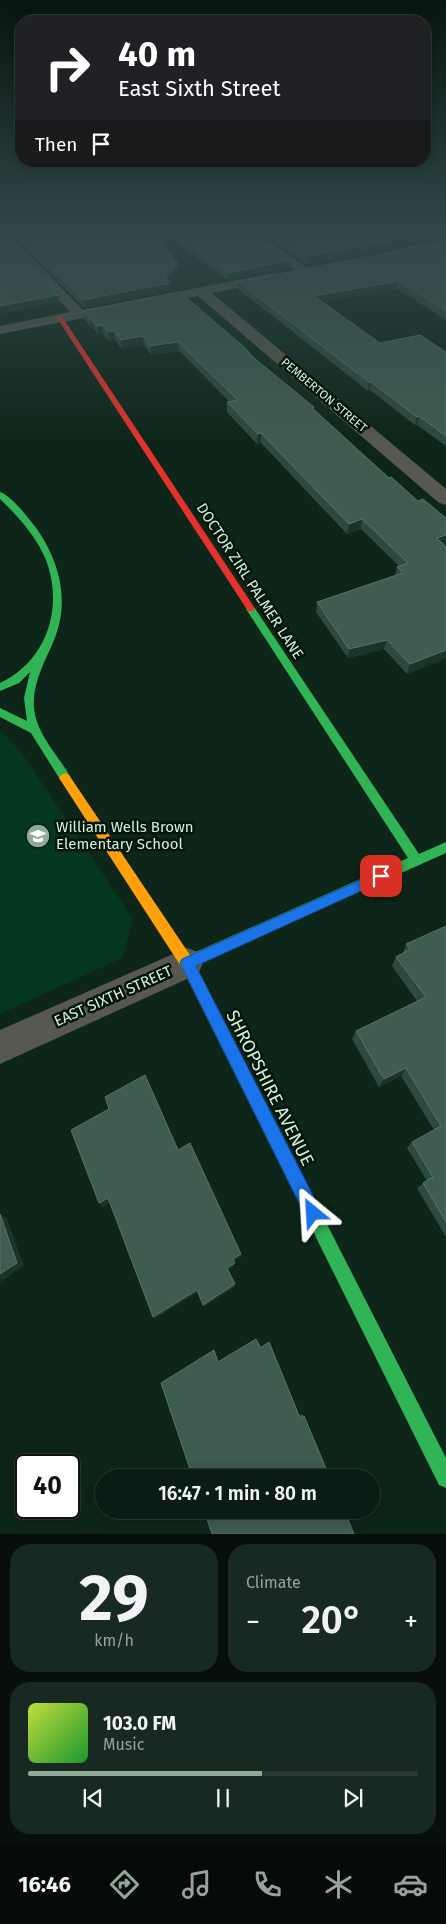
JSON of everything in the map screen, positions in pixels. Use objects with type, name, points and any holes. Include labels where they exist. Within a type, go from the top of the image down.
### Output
[{"type":"street","points":[[66,301],[79,314]]},
{"type":"street","points":[[0,330],[150,301]]},
{"type":"street","name":"PEMBERTON STREET","points":[[212,301],[446,499]]},
{"type":"street","name":"DOCTOR ZIRL PALMER LANE","points":[[60,318],[416,860]]},
{"type":"street","name":"SHROPSHIRE AVENUE","points":[[0,494],[37,533],[53,566],[58,588],[57,619],[30,687],[29,705],[34,730],[187,963],[446,1478]]},
{"type":"street","name":"SHROPSHIRE AVENUE","points":[[0,687],[15,680],[41,656]]},
{"type":"street","name":"SHROPSHIRE AVENUE","points":[[0,712],[34,730]]},
{"type":"street","name":"EAST SIXTH STREET","points":[[0,1047],[446,847]]},
{"type":"shaded area","name":"William Wells Brown Elementary School","points":[[0,730],[21,752],[133,919],[122,958],[0,1014]]},
{"type":"building","points":[[0,301],[29,301],[0,306]]},
{"type":"building","points":[[136,301],[190,301],[244,347],[254,358],[314,407],[312,408],[389,478],[391,477],[418,501],[423,499],[446,518],[446,535],[437,538],[446,547],[446,650],[410,664],[387,640],[349,649],[317,602],[403,573],[397,567],[408,563],[362,519],[349,524],[261,433],[258,434],[227,402],[238,400],[178,342],[150,346],[143,336],[121,340],[114,331],[108,332],[102,325],[97,326],[83,311]]},
{"type":"building","points":[[262,301],[320,301],[380,343],[420,335],[446,352],[446,436],[369,382]]},
{"type":"building","points":[[429,301],[446,301],[446,311]]},
{"type":"building","points":[[446,926],[446,1222],[423,1183],[433,1177],[412,1142],[441,1126],[406,1068],[384,1079],[356,1031],[426,997],[396,957],[410,949],[406,944]]},
{"type":"building","points":[[145,1075],[178,1150],[190,1143],[241,1254],[233,1259],[235,1263],[227,1268],[235,1284],[203,1305],[197,1290],[153,1317],[108,1198],[99,1203],[71,1130],[109,1109],[105,1097]]},
{"type":"building","points":[[0,1214],[17,1263],[0,1274]]},
{"type":"building","points":[[256,1339],[261,1348],[269,1342],[300,1418],[304,1416],[326,1469],[190,1469],[161,1383],[214,1350],[218,1362]]},
{"type":"building","points":[[207,1519],[348,1519],[354,1534],[212,1534]]},
{"type":"traffic: fast","points":[[0,494],[41,541],[50,558],[56,577],[58,596],[56,616],[50,638],[32,680],[29,707],[38,736],[65,778]]},
{"type":"traffic: fast","points":[[251,609],[416,860]]},
{"type":"traffic: fast","points":[[0,687],[15,680],[40,657]]},
{"type":"traffic: fast","points":[[0,712],[34,730]]},
{"type":"traffic: fast","points":[[187,963],[446,847]]},
{"type":"traffic: fast","points":[[218,1025],[446,1478]]},
{"type":"traffic: slow","points":[[65,778],[187,963],[218,1025]]},
{"type":"traffic: jam","points":[[60,318],[251,609]]},
{"type":"place","name":"William Wells Brown Elementary School","points":[[38,836]]},
{"type":"route","points":[[313,1213],[187,963],[381,876]]}]
